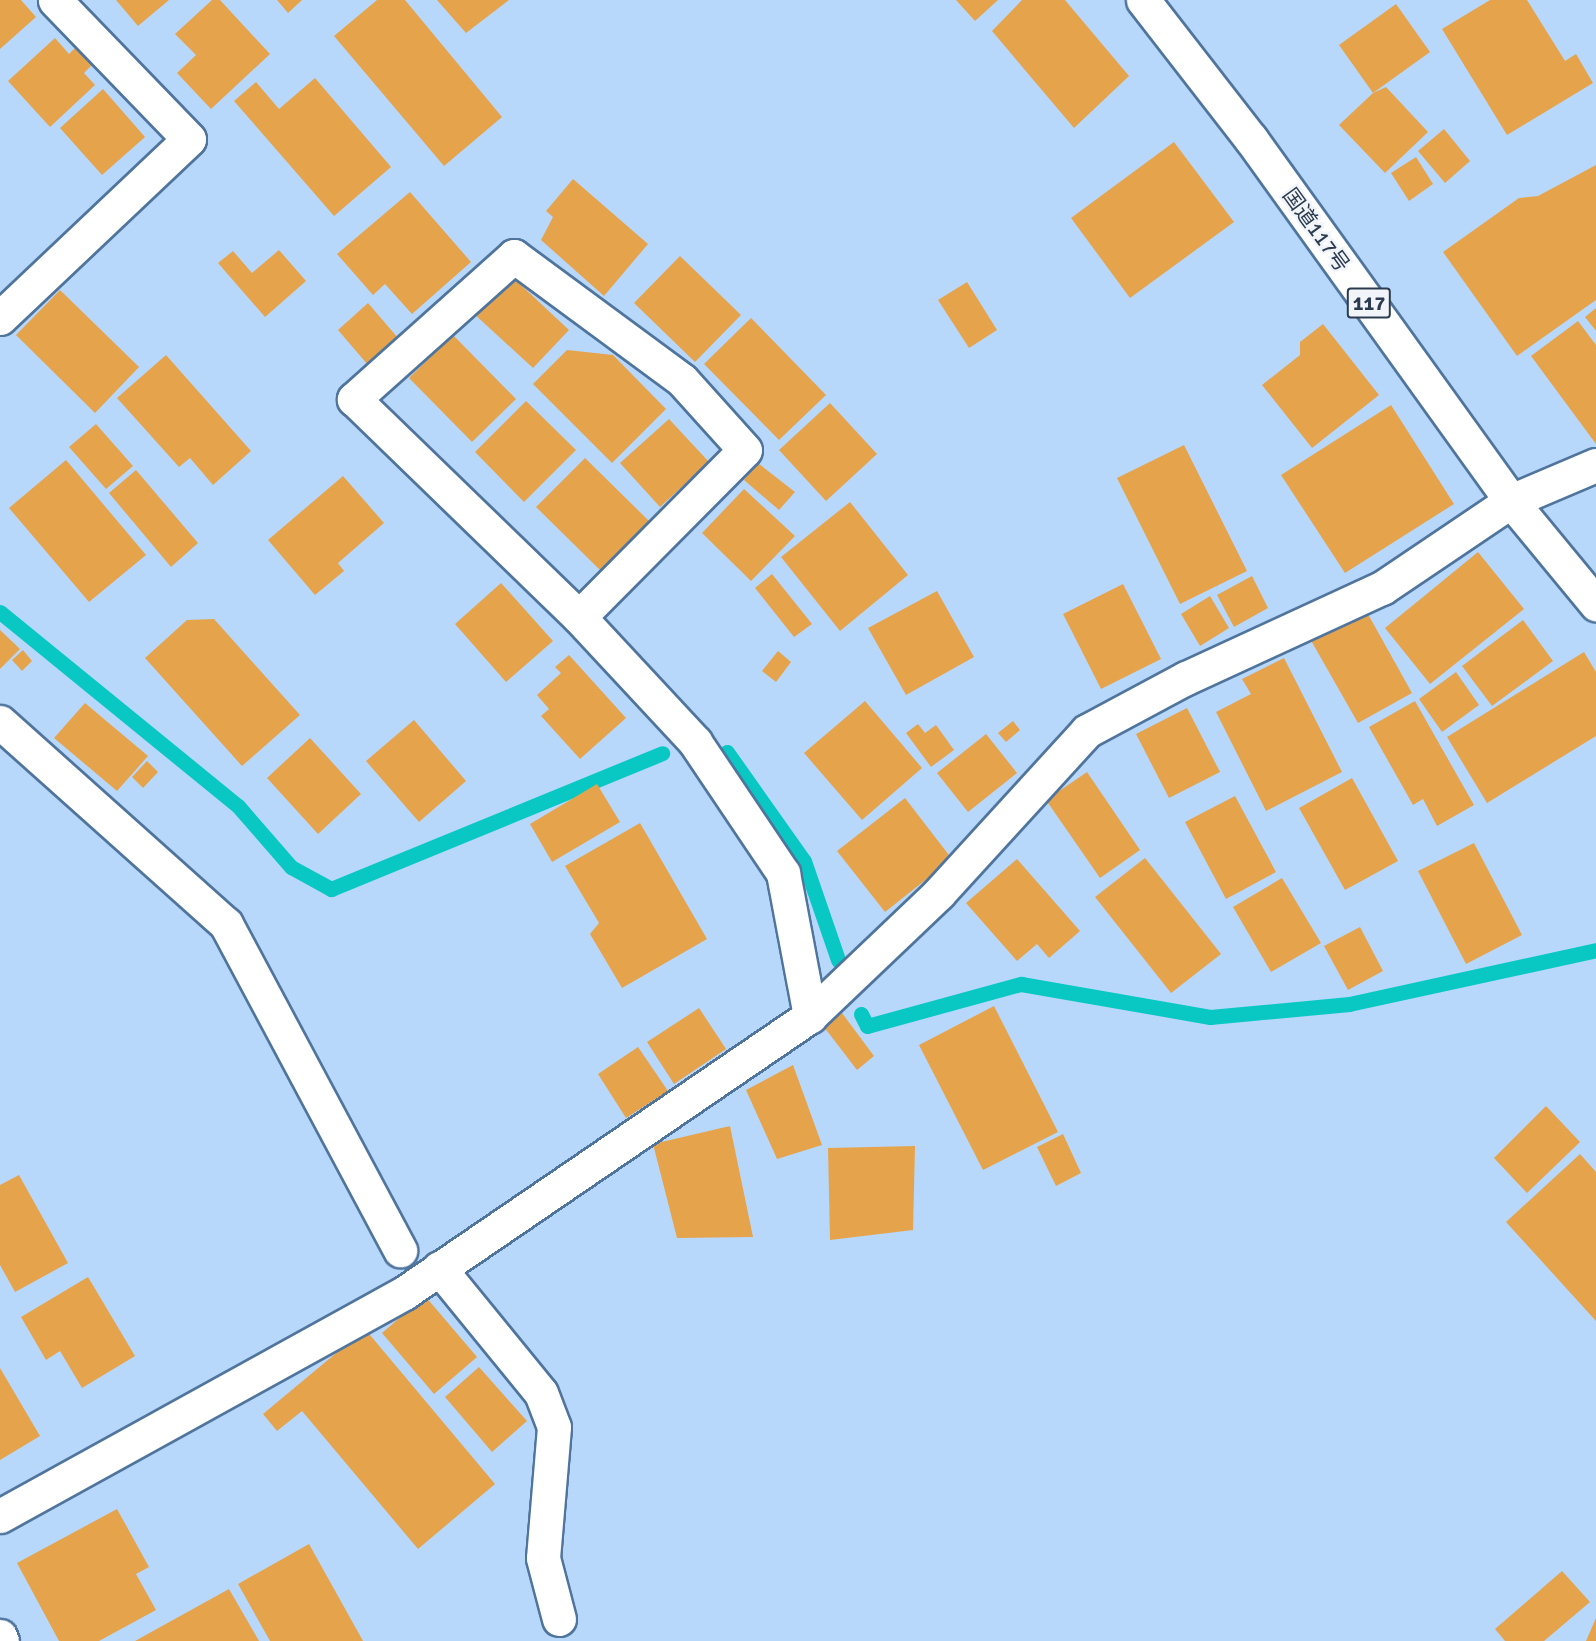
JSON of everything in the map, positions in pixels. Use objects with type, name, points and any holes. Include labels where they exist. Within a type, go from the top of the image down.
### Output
[{"type":"main road","points":[[0,318],[189,139],[55,0]]},
{"type":"main road","name":"国道117号","points":[[1143,0],[1251,139],[1511,501],[1596,604]]},
{"type":"main road","points":[[579,617],[745,450],[682,380],[514,256],[354,399],[579,617],[695,742],[783,873],[810,1016]]},
{"type":"main road","points":[[0,1516],[404,1293],[810,1016],[939,893],[1087,730],[1186,678],[1382,588],[1511,501],[1596,465]]},
{"type":"main road","points":[[0,722],[226,924],[400,1250]]},
{"type":"main road","points":[[439,1268],[541,1393],[554,1427],[543,1558],[560,1619]]},
{"type":"main road","points":[[0,1636],[3,1641]]},
{"type":"building","points":[[0,0],[21,0],[36,17],[0,49]]},
{"type":"building","points":[[116,0],[169,0],[138,26]]},
{"type":"building","points":[[212,0],[220,0],[270,54],[211,109],[177,73],[196,55],[175,34]]},
{"type":"building","points":[[277,0],[302,0],[288,13]]},
{"type":"building","points":[[377,0],[405,0],[502,117],[444,166],[334,36]]},
{"type":"building","points":[[437,0],[509,0],[466,33]]},
{"type":"building","points":[[956,0],[998,0],[975,21]]},
{"type":"building","points":[[1022,0],[1065,0],[1129,76],[1074,128],[992,31]]},
{"type":"building","points":[[1490,0],[1527,0],[1565,61],[1576,54],[1593,83],[1507,135],[1442,29]]},
{"type":"building","points":[[1396,4],[1430,52],[1373,93],[1339,45]]},
{"type":"building","points":[[55,38],[69,54],[76,47],[92,65],[84,73],[95,85],[50,127],[8,81]]},
{"type":"building","points":[[315,78],[391,167],[334,216],[234,101],[256,82],[279,109]]},
{"type":"building","points":[[1386,87],[1428,132],[1385,173],[1339,125],[1373,93]]},
{"type":"building","points":[[103,89],[145,137],[102,175],[60,128]]},
{"type":"building","points":[[1444,129],[1470,161],[1445,183],[1418,151]]},
{"type":"building","points":[[1174,142],[1234,222],[1130,298],[1071,218]]},
{"type":"building","points":[[1416,157],[1433,184],[1409,201],[1391,173]]},
{"type":"building","points":[[1596,165],[1596,300],[1517,356],[1443,252],[1519,198],[1538,196]]},
{"type":"building","points":[[573,179],[648,244],[604,296],[541,240],[553,217],[546,211]]},
{"type":"building","points":[[410,192],[471,262],[412,314],[385,284],[373,295],[337,254]]},
{"type":"building","points":[[279,250],[306,281],[265,317],[218,263],[233,251],[252,273]]},
{"type":"building","points":[[680,256],[741,315],[695,362],[634,303]]},
{"type":"building","points":[[508,273],[569,330],[533,368],[472,312]]},
{"type":"building","points":[[967,282],[997,330],[969,348],[938,300]]},
{"type":"building","points":[[60,290],[139,367],[95,413],[16,335]]},
{"type":"building","points":[[368,303],[398,338],[368,365],[338,330]]},
{"type":"building","points":[[1596,308],[1596,331],[1585,317]]},
{"type":"building","points":[[751,318],[826,395],[779,440],[704,364]]},
{"type":"building","points":[[1578,321],[1596,345],[1596,444],[1531,356]]},
{"type":"building","points":[[1323,324],[1379,395],[1312,448],[1262,385],[1300,355],[1300,342]]},
{"type":"building","points":[[453,335],[516,399],[472,442],[409,378]]},
{"type":"building","points":[[567,350],[613,355],[666,409],[612,463],[533,384]]},
{"type":"building","points":[[166,355],[251,451],[213,485],[190,458],[179,467],[117,398]]},
{"type":"building","points":[[526,401],[576,450],[524,502],[475,452]]},
{"type":"building","points":[[830,403],[877,454],[826,501],[779,450]]},
{"type":"building","points":[[1391,405],[1454,504],[1345,573],[1281,475]]},
{"type":"building","points":[[669,419],[709,462],[660,507],[620,463]]},
{"type":"building","points":[[96,424],[133,466],[106,489],[69,447]]},
{"type":"building","points":[[1184,445],[1247,571],[1180,604],[1117,478]]},
{"type":"building","points":[[585,458],[650,522],[601,571],[536,507]]},
{"type":"building","points":[[66,460],[146,555],[89,602],[9,508]]},
{"type":"building","points":[[758,463],[795,492],[779,510],[744,480]]},
{"type":"building","points":[[136,470],[198,543],[171,567],[109,493]]},
{"type":"building","points":[[343,476],[384,523],[338,563],[344,571],[315,595],[268,540]]},
{"type":"building","points":[[744,489],[795,536],[751,581],[702,533]]},
{"type":"building","points":[[850,502],[908,575],[840,631],[781,557]]},
{"type":"building","points":[[1478,552],[1524,609],[1430,684],[1385,628]]},
{"type":"building","points":[[772,574],[812,624],[794,637],[755,588]]},
{"type":"building","points":[[1252,576],[1268,608],[1234,627],[1217,595]]},
{"type":"building","points":[[501,583],[553,641],[506,682],[455,624]]},
{"type":"building","points":[[1123,584],[1161,659],[1101,689],[1063,614]]},
{"type":"building","points":[[937,591],[974,657],[906,695],[868,628]]},
{"type":"building","points":[[1210,596],[1229,628],[1200,646],[1181,614]]},
{"type":"building","points":[[1364,607],[1412,693],[1358,723],[1309,637]]},
{"type":"building","points":[[214,619],[300,715],[242,766],[145,658],[187,620]]},
{"type":"building","points":[[1523,620],[1553,661],[1492,706],[1462,666]]},
{"type":"building","points":[[0,630],[20,649],[0,669]]},
{"type":"building","points":[[23,650],[32,661],[22,671],[12,660]]},
{"type":"building","points":[[778,651],[791,662],[776,682],[762,671]]},
{"type":"building","points":[[1584,652],[1596,672],[1596,736],[1487,803],[1447,737]]},
{"type":"building","points":[[569,655],[626,718],[580,759],[541,716],[549,709],[537,695],[561,673],[555,667]]},
{"type":"building","points":[[1284,658],[1342,772],[1266,811],[1216,712],[1251,694],[1242,679]]},
{"type":"building","points":[[1456,672],[1479,705],[1442,732],[1419,699]]},
{"type":"building","points":[[865,701],[922,768],[862,820],[804,753]]},
{"type":"building","points":[[1415,701],[1474,805],[1437,826],[1423,799],[1413,805],[1369,727]]},
{"type":"building","points":[[85,703],[148,756],[117,791],[54,738]]},
{"type":"building","points":[[1187,708],[1220,772],[1169,798],[1136,734]]},
{"type":"building","points":[[414,720],[466,781],[419,822],[366,761]]},
{"type":"building","points":[[1013,721],[1020,730],[1006,742],[998,733]]},
{"type":"building","points":[[918,724],[925,733],[936,725],[954,750],[931,767],[906,733]]},
{"type":"building","points":[[986,734],[1017,773],[968,812],[937,773]]},
{"type":"building","points":[[310,738],[361,794],[318,834],[267,778]]},
{"type":"building","points":[[147,761],[158,772],[143,788],[132,777]]},
{"type":"building","points":[[1087,772],[1140,850],[1100,878],[1046,800]]},
{"type":"building","points":[[1352,778],[1398,861],[1345,890],[1299,808]]},
{"type":"building","points":[[597,784],[620,822],[552,862],[530,824]]},
{"type":"building","points":[[1235,796],[1276,872],[1226,899],[1185,822]]},
{"type":"building","points":[[905,798],[952,859],[885,912],[837,851]]},
{"type":"building","points":[[640,823],[707,939],[622,988],[590,934],[599,923],[565,866]]},
{"type":"building","points":[[1474,843],[1522,935],[1466,964],[1418,871]]},
{"type":"building","points":[[1145,858],[1221,954],[1171,993],[1095,897]]},
{"type":"building","points":[[1017,859],[1080,931],[1049,958],[1037,944],[1017,961],[966,903]]},
{"type":"building","points":[[1282,878],[1321,943],[1271,972],[1233,907]]},
{"type":"building","points":[[1360,927],[1383,971],[1348,990],[1324,946]]},
{"type":"building","points":[[994,1006],[1058,1132],[983,1170],[919,1045]]},
{"type":"building","points":[[699,1008],[726,1049],[674,1084],[647,1042]]},
{"type":"building","points":[[842,1013],[874,1056],[857,1070],[824,1027]]},
{"type":"building","points":[[638,1047],[668,1091],[626,1118],[598,1074]]},
{"type":"building","points":[[793,1065],[822,1145],[777,1159],[746,1090]]},
{"type":"building","points":[[1546,1106],[1580,1142],[1527,1193],[1494,1158]]},
{"type":"building","points":[[730,1126],[753,1237],[677,1238],[653,1144]]},
{"type":"building","points":[[1063,1134],[1081,1173],[1056,1186],[1037,1147]]},
{"type":"building","points":[[915,1146],[913,1230],[830,1240],[828,1148]]},
{"type":"building","points":[[1580,1154],[1596,1172],[1596,1321],[1506,1222]]},
{"type":"building","points":[[19,1175],[68,1263],[15,1292],[0,1265],[0,1185]]},
{"type":"building","points":[[88,1277],[135,1356],[82,1388],[60,1351],[46,1360],[21,1317]]},
{"type":"building","points":[[425,1296],[477,1357],[434,1394],[382,1333]]},
{"type":"building","points":[[365,1329],[495,1484],[418,1549],[302,1411],[277,1431],[263,1414]]},
{"type":"building","points":[[479,1367],[527,1421],[492,1452],[445,1397]]},
{"type":"building","points":[[0,1368],[40,1436],[0,1460]]},
{"type":"building","points":[[117,1509],[149,1567],[136,1574],[156,1610],[99,1641],[59,1641],[17,1563]]},
{"type":"building","points":[[309,1544],[363,1641],[270,1641],[238,1584]]},
{"type":"building","points":[[1562,1571],[1590,1602],[1544,1641],[1505,1641],[1495,1629]]},
{"type":"building","points":[[229,1589],[259,1641],[135,1641]]},
{"type":"building","points":[[1596,1618],[1596,1641],[1586,1641]]},
{"type":"waterway","points":[[0,612],[238,806],[291,867],[331,889],[662,753]]},
{"type":"waterway","points":[[727,752],[804,861],[838,960]]},
{"type":"waterway","points":[[861,1014],[867,1026],[1021,984],[1210,1017],[1349,1004],[1596,950]]}]
